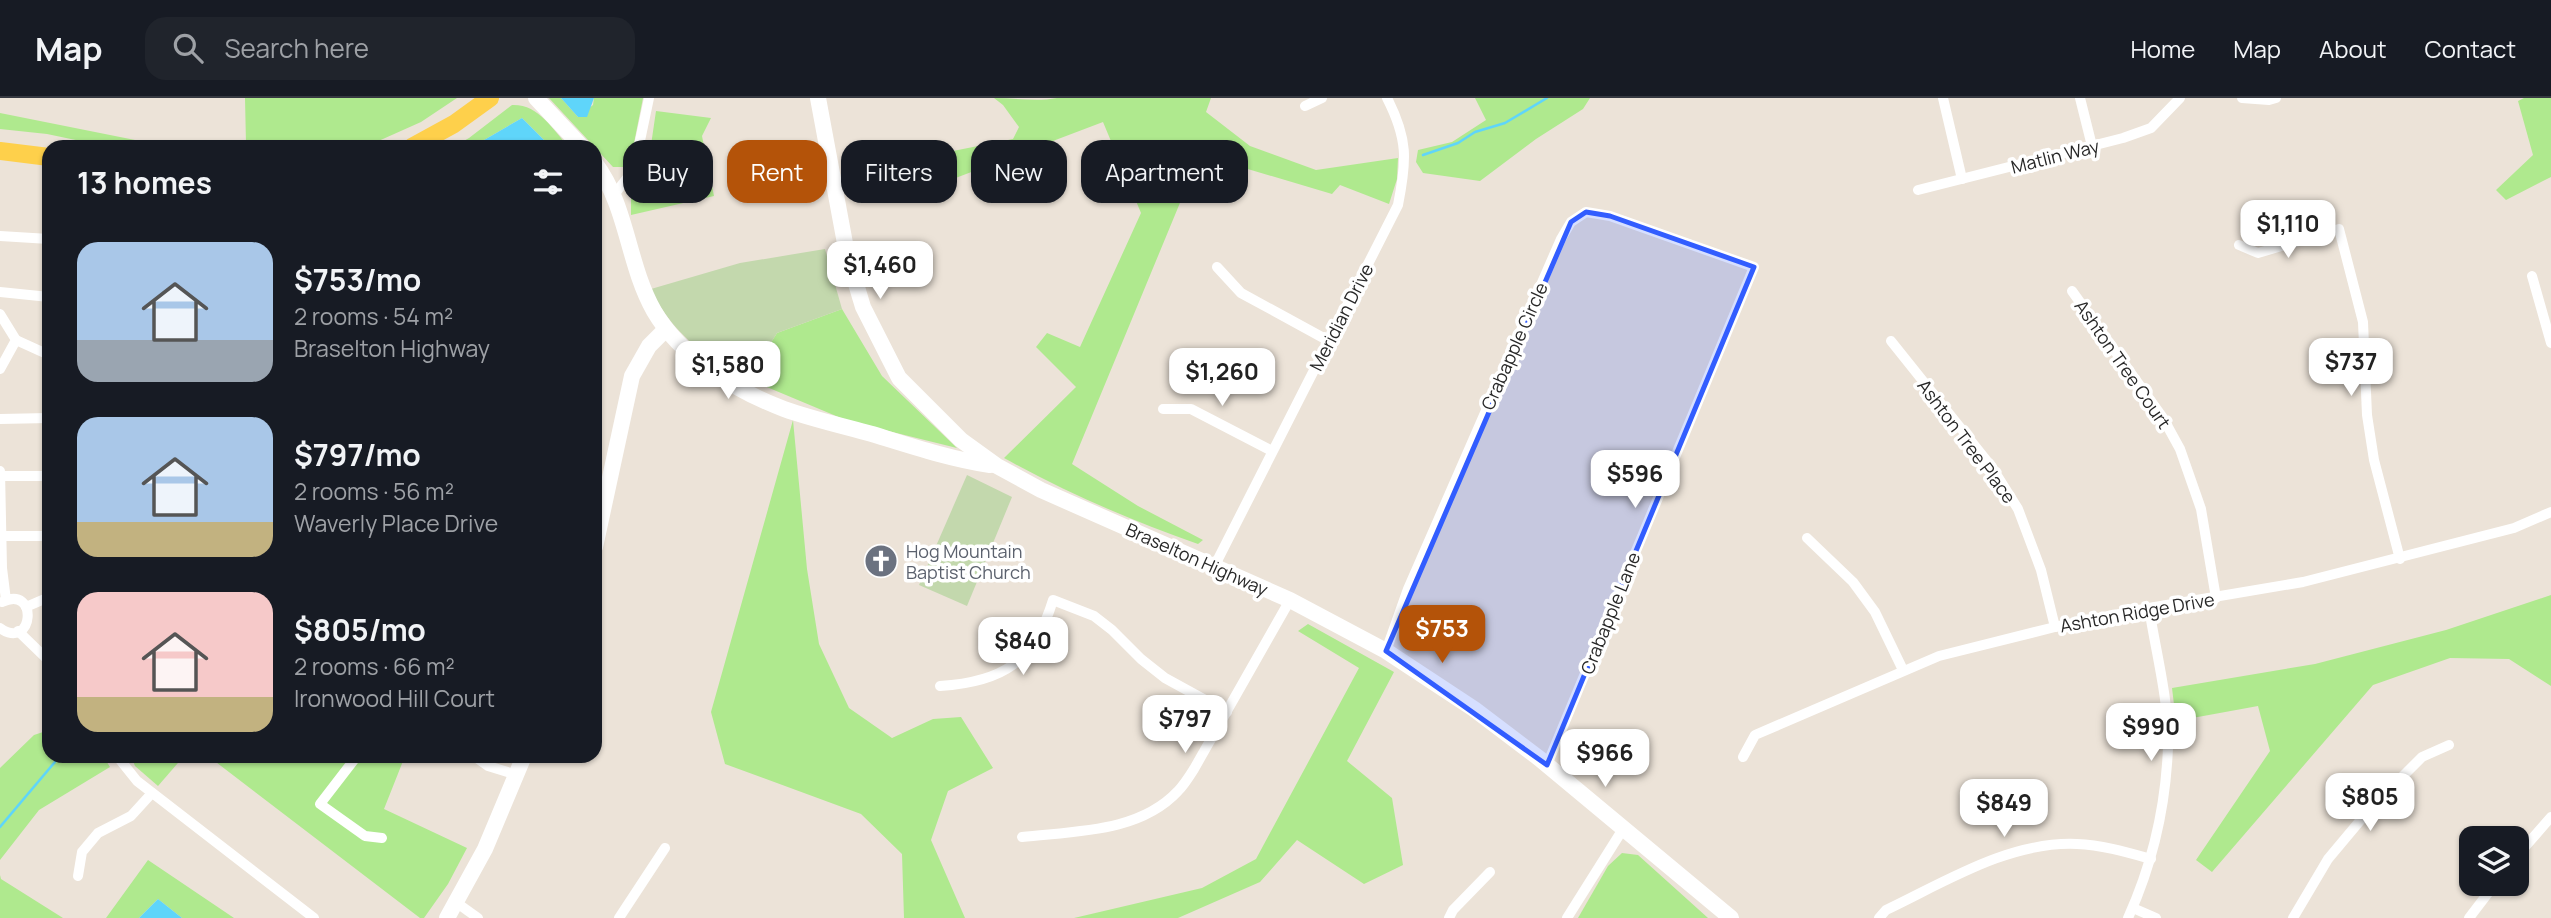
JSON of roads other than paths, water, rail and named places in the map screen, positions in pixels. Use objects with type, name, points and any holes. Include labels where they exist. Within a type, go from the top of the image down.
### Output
[{"type":"main road","points":[[425,140],[454,124],[490,98]]},
{"type":"main road","points":[[536,98],[575,140]]},
{"type":"main road","name":"Braselton Highway","points":[[817,98],[848,254],[863,307],[899,378],[961,440],[997,466],[1041,490],[1215,565],[1290,600],[1386,651],[1474,709],[1547,765],[1731,918]]},
{"type":"main road","points":[[0,151],[42,157]]},
{"type":"main road","points":[[602,175],[614,195],[628,231],[640,278],[654,310],[666,329],[682,345],[731,382],[784,409],[953,458],[997,466]]},
{"type":"main road","points":[[602,515],[632,376],[649,346],[666,329]]},
{"type":"main road","points":[[447,918],[485,849],[521,763]]},
{"type":"street","points":[[614,195],[634,169],[649,98]]},
{"type":"street","points":[[1305,106],[1322,98]]},
{"type":"street","name":"Meridian Drive","points":[[1215,565],[1398,205],[1405,152],[1399,122],[1387,98]]},
{"type":"street","points":[[1943,98],[1962,179]]},
{"type":"street","points":[[2080,98],[2092,146]]},
{"type":"street","name":"Matlin Way","points":[[1918,190],[2092,146],[2151,128],[2180,98]]},
{"type":"street","points":[[2242,98],[2276,98]]},
{"type":"street","name":"Crabapple Circle","points":[[1386,651],[1419,565],[1561,239],[1571,222],[1586,212],[1610,216],[1754,267]]},
{"type":"street","points":[[2239,245],[2258,253],[2339,229],[2363,322],[2367,415],[2374,460],[2400,559]]},
{"type":"street","points":[[0,236],[42,239]]},
{"type":"street","points":[[1217,267],[1241,293],[1329,341]]},
{"type":"street","name":"Crabapple Lane","points":[[1547,765],[1754,267]]},
{"type":"street","points":[[2532,276],[2551,343]]},
{"type":"street","name":"Ashton Tree Court","points":[[2071,291],[2163,418],[2180,449],[2201,509],[2216,598]]},
{"type":"street","points":[[0,292],[42,296]]},
{"type":"street","points":[[0,314],[16,340],[42,352]]},
{"type":"street","points":[[0,369],[16,340]]},
{"type":"street","name":"Ashton Tree Place","points":[[1891,341],[1991,466],[2018,509],[2041,570],[2056,627]]},
{"type":"street","points":[[1163,409],[1191,409],[1272,451]]},
{"type":"street","points":[[0,419],[42,418]]},
{"type":"street","points":[[0,471],[3,602],[20,601],[26,607],[28,620],[18,631],[6,632],[0,628]]},
{"type":"street","points":[[0,476],[42,477]]},
{"type":"street","name":"Ashton Ridge Drive","points":[[1743,757],[1755,736],[1939,656],[2056,627],[2149,608],[2303,582],[2514,528],[2551,512]]},
{"type":"street","points":[[1,536],[42,536]]},
{"type":"street","points":[[1807,538],[1853,582],[1875,612],[1903,670]]},
{"type":"street","points":[[26,607],[42,600]]},
{"type":"street","points":[[940,686],[969,684],[994,677],[1011,667],[1039,636],[1053,600],[1094,616],[1141,660],[1165,678],[1227,712]]},
{"type":"street","points":[[1022,837],[1126,823],[1153,811],[1177,793],[1194,769],[1290,600]]},
{"type":"street","points":[[2149,608],[2168,744],[2165,790],[2151,859],[2130,913],[2155,918]]},
{"type":"street","points":[[18,631],[42,654]]},
{"type":"street","points":[[2293,918],[2328,859],[2369,810],[2422,757],[2449,746]]},
{"type":"street","points":[[123,763],[137,781],[314,918]]},
{"type":"street","points":[[352,763],[320,804],[365,836],[382,838]]},
{"type":"street","points":[[484,763],[517,775]]},
{"type":"street","points":[[78,876],[82,852],[98,833],[131,816],[152,793]]},
{"type":"street","points":[[2529,842],[2551,817]]},
{"type":"street","points":[[1567,918],[1623,829]]},
{"type":"street","points":[[1879,918],[1886,910],[1921,893],[1993,860],[2031,847],[2076,844],[2113,848],[2151,859]]},
{"type":"street","points":[[619,918],[665,848]]},
{"type":"street","points":[[1449,918],[1490,872]]},
{"type":"street","points":[[2469,918],[2486,896]]},
{"type":"street","points":[[457,903],[478,918]]},
{"type":"water","points":[[561,98],[594,98],[587,117],[578,117]]},
{"type":"water","points":[[522,118],[544,140],[484,140]]},
{"type":"water","points":[[158,899],[182,918],[139,918]]},
{"type":"waterway","points":[[1423,155],[1458,143],[1475,132],[1505,123],[1547,98]]},
{"type":"waterway","points":[[0,827],[54,763]]},
{"type":"place","name":"Hog Mountain Baptist Church","points":[[881,561]]}]
